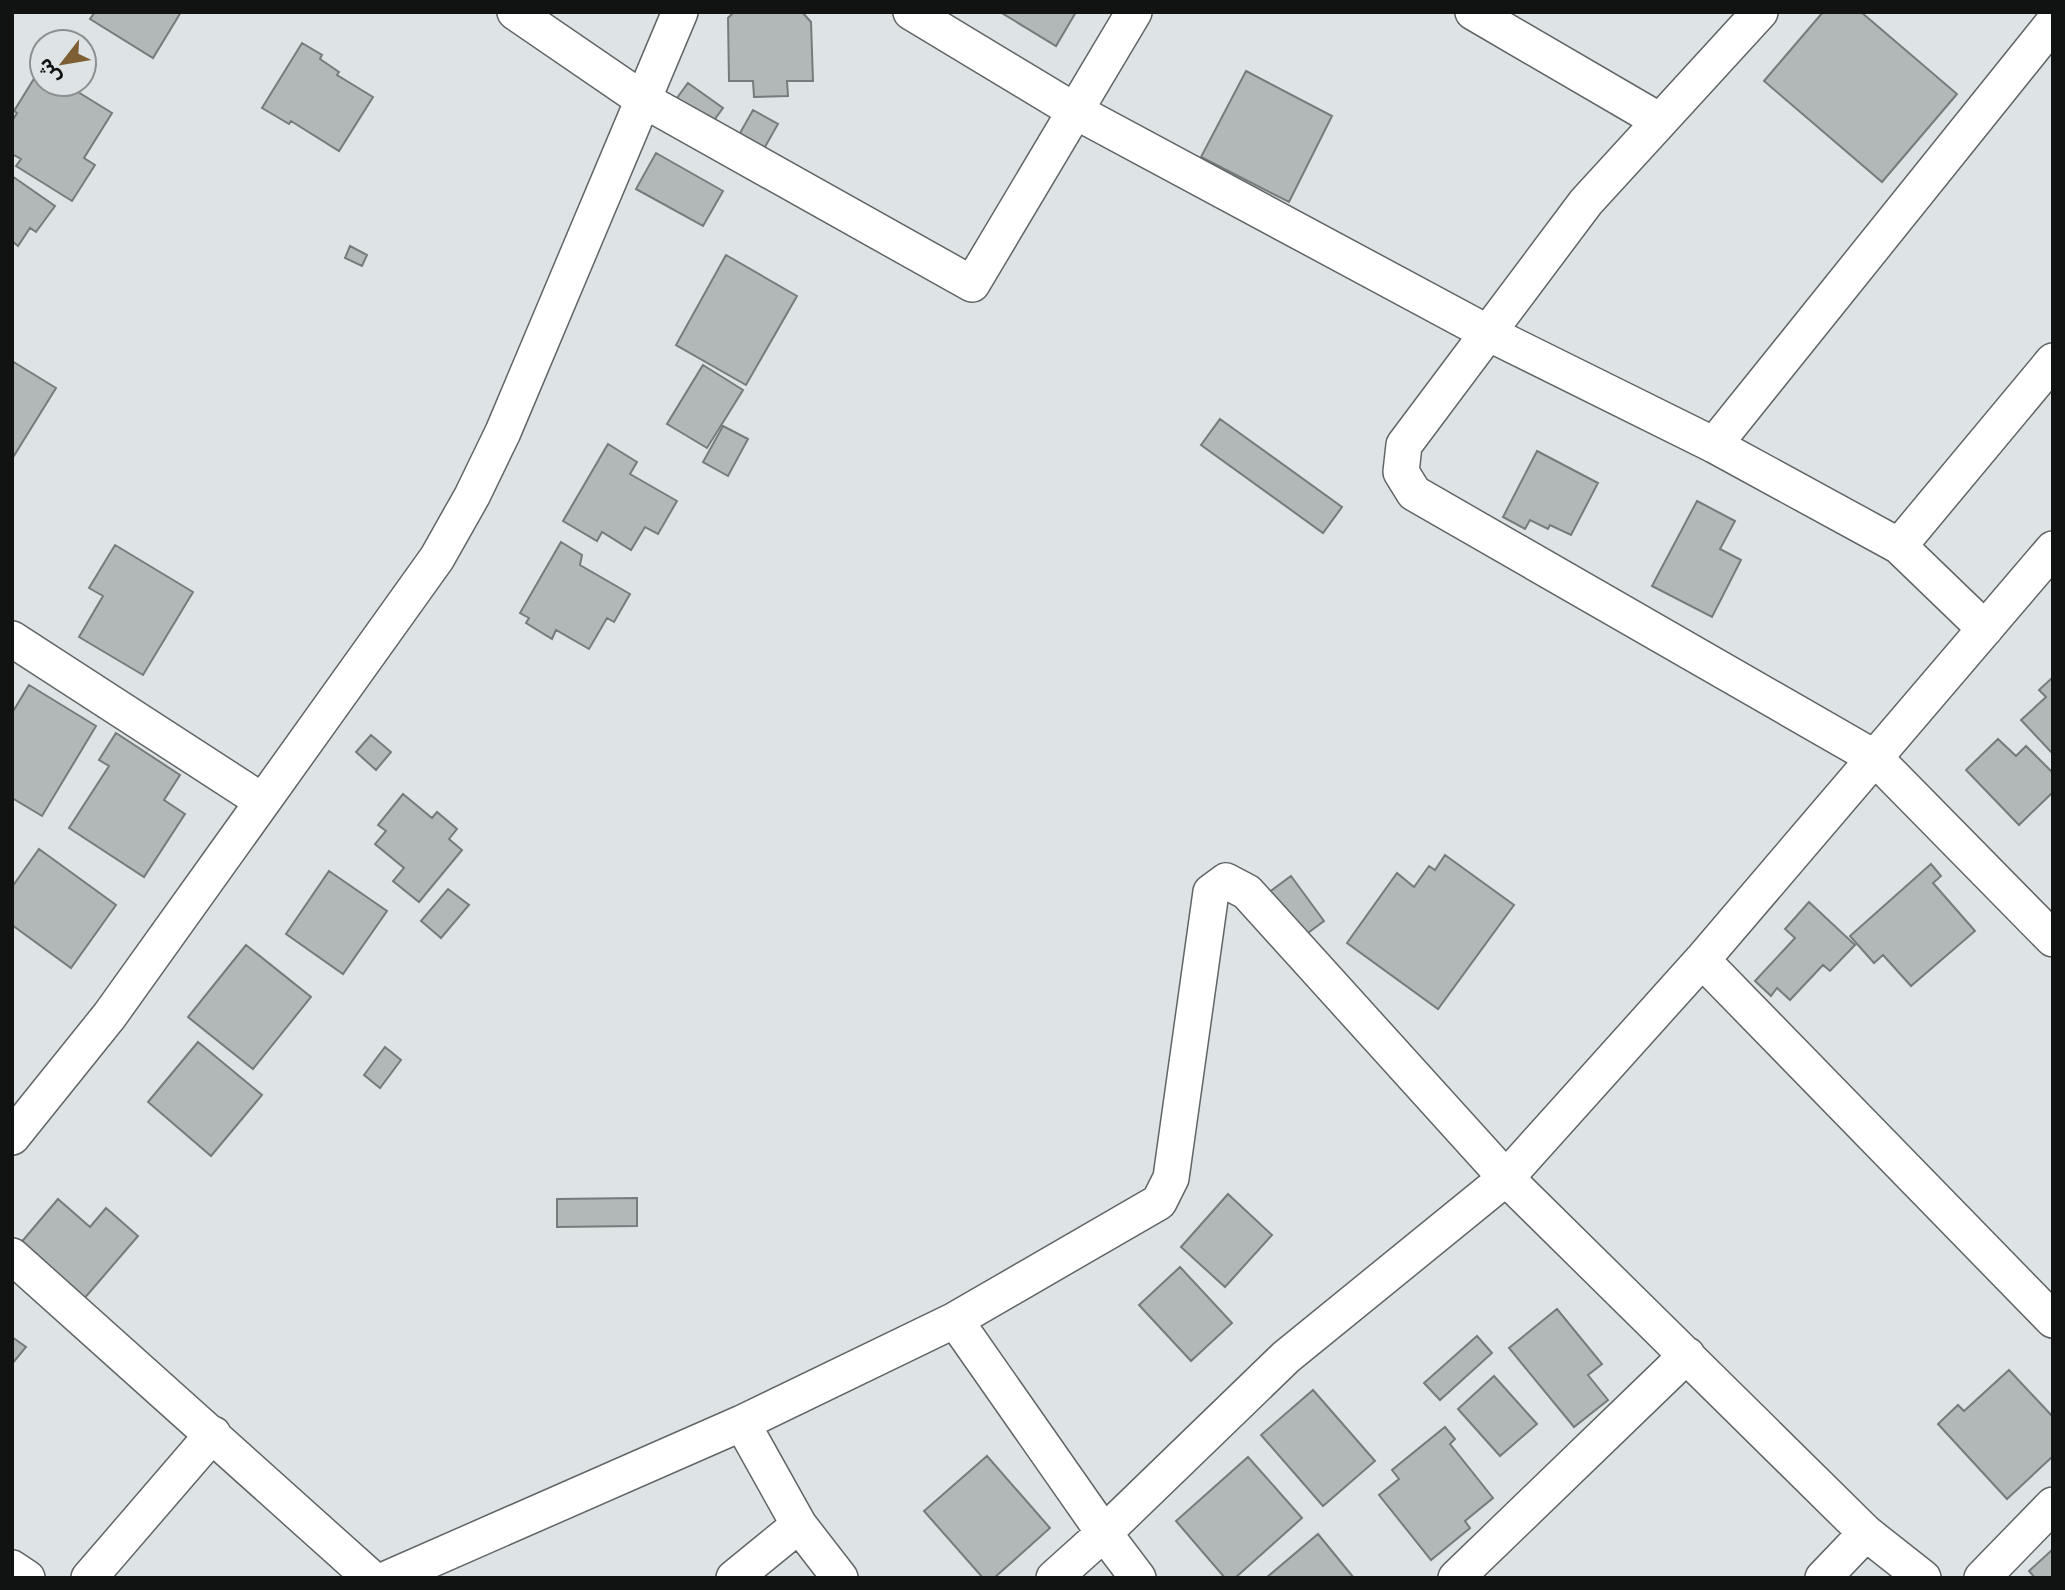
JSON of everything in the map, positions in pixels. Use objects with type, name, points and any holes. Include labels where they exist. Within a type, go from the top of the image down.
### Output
[{"type":"street","points":[[515,12],[642,99],[972,284],[1134,12]]},
{"type":"street","points":[[12,1137],[110,1015],[437,558],[472,496],[503,432],[680,12]]},
{"type":"street","points":[[911,12],[1074,111],[1488,333],[1714,445],[1899,545],[1984,629]]},
{"type":"street","points":[[1473,12],[1660,121]]},
{"type":"street","points":[[1760,12],[1586,202],[1404,445],[1401,472],[1414,493],[1875,758],[2053,939]]},
{"type":"street","points":[[1714,445],[2053,23]]},
{"type":"street","points":[[1899,545],[2053,361]]},
{"type":"street","points":[[1054,1578],[1286,1357],[1506,1178],[1702,960],[1984,629],[2049,563]]},
{"type":"street","points":[[12,639],[262,801]]},
{"type":"street","points":[[389,1578],[742,1423],[955,1320],[1159,1202],[1171,1178],[1211,892],[1226,881],[1247,892],[1506,1178],[1866,1533],[1923,1578]]},
{"type":"street","points":[[1702,960],[2053,1320]]},
{"type":"street","points":[[12,1255],[371,1578]]},
{"type":"street","points":[[955,1320],[1138,1578]]},
{"type":"street","points":[[1456,1578],[1686,1355]]},
{"type":"street","points":[[742,1423],[799,1525],[839,1578]]},
{"type":"street","points":[[89,1578],[213,1434]]},
{"type":"street","points":[[1982,1578],[2053,1505]]},
{"type":"street","points":[[734,1578],[799,1525]]},
{"type":"street","points":[[1823,1578],[1866,1533]]},
{"type":"street","points":[[12,1567],[27,1578]]},
{"type":"building","points":[[95,12],[181,12],[153,58],[90,19]]},
{"type":"building","points":[[734,12],[802,12],[811,22],[813,81],[787,81],[788,96],[754,97],[753,81],[729,81],[728,18]]},
{"type":"building","points":[[1000,12],[1076,12],[1056,46]]},
{"type":"building","points":[[1823,12],[1861,12],[1957,94],[1882,182],[1764,81]]},
{"type":"building","points":[[302,43],[322,55],[320,59],[339,72],[337,75],[373,97],[339,151],[291,121],[289,124],[262,108]]},
{"type":"building","points":[[1246,71],[1332,116],[1289,202],[1201,157]]},
{"type":"building","points":[[688,83],[723,108],[709,127],[674,102]]},
{"type":"building","points":[[28,88],[28,98],[88,98],[112,113],[84,158],[95,165],[72,201],[16,166],[21,159],[12,154],[12,121],[17,113],[14,111]]},
{"type":"building","points":[[753,110],[778,124],[761,154],[736,140]]},
{"type":"building","points":[[656,153],[723,191],[703,226],[636,189]]},
{"type":"building","points":[[12,176],[55,206],[36,232],[30,228],[18,246],[12,241]]},
{"type":"building","points":[[350,246],[367,255],[362,266],[345,258]]},
{"type":"building","points":[[726,255],[797,296],[746,385],[676,345]]},
{"type":"building","points":[[12,361],[56,388],[12,459]]},
{"type":"building","points":[[703,365],[743,390],[707,448],[667,424]]},
{"type":"building","points":[[1220,419],[1342,507],[1323,533],[1201,445]]},
{"type":"building","points":[[723,426],[748,439],[728,476],[703,462]]},
{"type":"building","points":[[608,444],[637,462],[630,474],[677,501],[658,534],[645,527],[631,550],[602,532],[597,541],[563,521]]},
{"type":"building","points":[[1537,451],[1598,483],[1571,535],[1550,525],[1548,529],[1530,520],[1525,529],[1503,517]]},
{"type":"building","points":[[1697,501],[1735,521],[1720,549],[1741,560],[1712,617],[1652,586]]},
{"type":"building","points":[[561,542],[582,555],[580,565],[630,594],[614,622],[607,618],[589,649],[556,630],[552,639],[526,623],[529,618],[520,613]]},
{"type":"building","points":[[115,545],[193,592],[143,675],[79,637],[103,596],[89,588]]},
{"type":"building","points":[[2053,677],[2053,754],[2021,720],[2046,697],[2039,690]]},
{"type":"building","points":[[29,685],[96,726],[42,816],[12,798],[12,713]]},
{"type":"building","points":[[116,733],[180,775],[164,800],[185,814],[144,877],[69,828],[109,766],[99,760]]},
{"type":"building","points":[[371,735],[391,752],[376,770],[356,752]]},
{"type":"building","points":[[1998,739],[2016,756],[2026,746],[2053,773],[2053,792],[2019,825],[1966,770]]},
{"type":"building","points":[[403,794],[432,818],[437,812],[457,829],[449,839],[462,850],[419,902],[393,881],[404,868],[375,844],[386,831],[378,825]]},
{"type":"building","points":[[39,849],[116,905],[71,968],[12,925],[12,887]]},
{"type":"building","points":[[1445,855],[1514,905],[1438,1009],[1347,943],[1397,873],[1414,887],[1429,866],[1435,870]]},
{"type":"building","points":[[1931,864],[1941,876],[1933,883],[1975,931],[1911,986],[1883,955],[1874,963],[1850,936]]},
{"type":"building","points":[[329,871],[387,911],[343,974],[286,934]]},
{"type":"building","points":[[1291,876],[1324,921],[1301,938],[1268,893]]},
{"type":"building","points":[[448,889],[469,905],[441,938],[421,921]]},
{"type":"building","points":[[1809,902],[1855,945],[1830,971],[1823,965],[1790,1000],[1777,988],[1771,996],[1755,981],[1795,938],[1785,929]]},
{"type":"building","points":[[246,945],[311,997],[253,1069],[188,1017]]},
{"type":"building","points":[[198,1042],[262,1095],[211,1156],[148,1102]]},
{"type":"building","points":[[385,1047],[401,1060],[380,1088],[364,1075]]},
{"type":"building","points":[[1228,1194],[1272,1235],[1225,1287],[1181,1247]]},
{"type":"building","points":[[637,1198],[637,1226],[557,1227],[557,1199]]},
{"type":"building","points":[[58,1199],[90,1227],[106,1208],[138,1236],[83,1300],[19,1245]]},
{"type":"building","points":[[1180,1267],[1232,1323],[1191,1361],[1139,1305]]},
{"type":"building","points":[[1557,1309],[1602,1364],[1588,1375],[1608,1400],[1574,1427],[1509,1348]]},
{"type":"building","points":[[1477,1336],[1492,1353],[1440,1400],[1424,1383]]},
{"type":"building","points":[[12,1337],[26,1347],[12,1364]]},
{"type":"building","points":[[2009,1370],[2053,1417],[2053,1456],[2007,1499],[1938,1424],[1958,1405],[1964,1411]]},
{"type":"building","points":[[1494,1376],[1537,1424],[1500,1456],[1458,1409]]},
{"type":"building","points":[[1313,1390],[1375,1461],[1323,1506],[1261,1435]]},
{"type":"building","points":[[1445,1427],[1455,1439],[1450,1444],[1493,1498],[1465,1521],[1470,1528],[1431,1560],[1379,1495],[1399,1479],[1392,1470]]},
{"type":"building","points":[[987,1456],[1050,1528],[994,1578],[983,1578],[924,1511]]},
{"type":"building","points":[[1248,1457],[1302,1518],[1235,1578],[1225,1578],[1176,1521]]},
{"type":"building","points":[[1318,1534],[1354,1578],[1266,1578]]},
{"type":"building","points":[[2053,1549],[2053,1578],[2035,1578],[2029,1571]]}]
